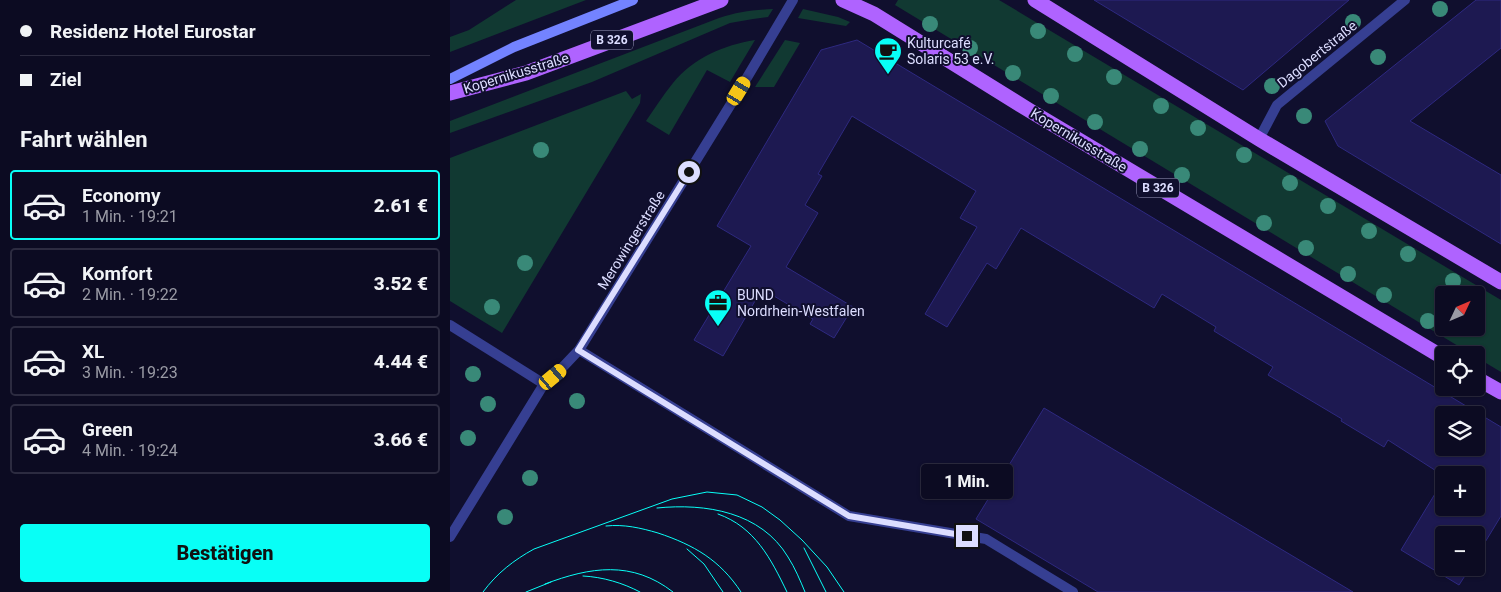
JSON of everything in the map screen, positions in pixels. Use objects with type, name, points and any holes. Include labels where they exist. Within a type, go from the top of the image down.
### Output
[{"type":"main road","points":[[450,79],[514,47],[633,0]]},
{"type":"main road","name":"Kopernikusstraße","points":[[450,93],[526,73],[722,0]]},
{"type":"main road","name":"Kopernikusstraße","points":[[846,0],[874,14],[1032,112],[1435,353]]},
{"type":"main road","points":[[1036,0],[1259,139],[1501,282]]},
{"type":"main road","points":[[1485,383],[1501,392]]},
{"type":"street","name":"Merowingerstraße","points":[[450,538],[544,384],[561,370],[578,350],[739,91],[793,0]]},
{"type":"street","name":"Dagobertstraße","points":[[1259,139],[1277,105],[1404,0]]},
{"type":"street","points":[[450,325],[544,384]]},
{"type":"street","points":[[578,350],[849,516],[986,539],[1072,592]]},
{"type":"green space","points":[[516,0],[586,0],[450,52],[450,37],[469,30]]},
{"type":"green space","points":[[898,0],[999,0],[1478,286],[1435,286],[1435,332],[895,5]]},
{"type":"green space","points":[[773,9],[768,17],[730,23],[592,82],[450,133],[450,121],[719,18],[732,14]]},
{"type":"green space","points":[[803,9],[838,17],[850,22],[846,26],[798,18]]},
{"type":"green space","points":[[755,40],[730,82],[707,70],[669,135],[646,121],[669,88],[690,66],[721,49]]},
{"type":"green space","points":[[785,40],[800,43],[774,87],[755,87]]},
{"type":"green space","points":[[626,91],[632,99],[641,94],[640,103],[502,333],[450,301],[450,158]]},
{"type":"green space","points":[[1485,290],[1501,300],[1501,372],[1485,362],[1485,346],[1458,346],[1442,336],[1485,336]]},
{"type":"building","points":[[1094,0],[1349,0],[1243,90]]},
{"type":"building","points":[[1476,0],[1501,0],[1501,48],[1410,121],[1501,175],[1501,244],[1338,146],[1325,121]]},
{"type":"building","points":[[857,40],[1435,387],[1435,396],[1449,396],[1466,406],[1435,406],[1435,456],[1485,456],[1485,417],[1501,427],[1501,516],[1485,542],[1485,526],[1435,526],[1435,571],[1401,550],[1435,494],[1435,516],[1485,516],[1485,466],[1435,466],[1435,470],[1388,440],[1384,447],[1341,421],[1342,419],[1268,375],[1273,367],[1214,331],[1216,327],[1162,294],[1154,308],[1021,228],[996,269],[987,263],[947,327],[925,314],[977,227],[960,218],[976,191],[852,116],[818,174],[822,176],[805,205],[818,213],[786,267],[853,307],[834,338],[810,324],[813,319],[762,289],[723,356],[694,340],[751,246],[717,226],[821,50]]},
{"type":"building","points":[[1044,408],[1353,592],[1098,592],[976,519]]},
{"type":"building","points":[[1444,576],[1465,576],[1459,585]]},
{"type":"tram line","points":[[483,592],[506,567],[534,549],[672,499],[707,492],[737,495],[762,507],[780,520],[827,567],[844,592]]},
{"type":"tram line","points":[[657,508],[694,507],[713,509],[748,520],[777,542],[791,561],[805,592]]},
{"type":"tram line","points":[[718,514],[742,527],[752,536],[768,556],[787,592]]},
{"type":"tram line","points":[[606,526],[639,528],[683,543],[715,562],[741,592]]},
{"type":"tram line","points":[[804,548],[826,592]]},
{"type":"tram line","points":[[687,549],[704,564],[723,592]]},
{"type":"tram line","points":[[545,584],[578,574],[610,570],[642,575],[658,582],[673,592]]},
{"type":"tram line","points":[[583,576],[613,581],[640,592]]},
{"type":"tram line","points":[[526,592],[551,582]]},
{"type":"place","name":"Kulturcafé Solaris 53 e.V.","points":[[888,75]]},
{"type":"place","name":"BUND Nordrhein-Westfalen","points":[[718,327]]},
{"type":"route","points":[[689,172],[578,350],[849,516],[967,536]]}]
